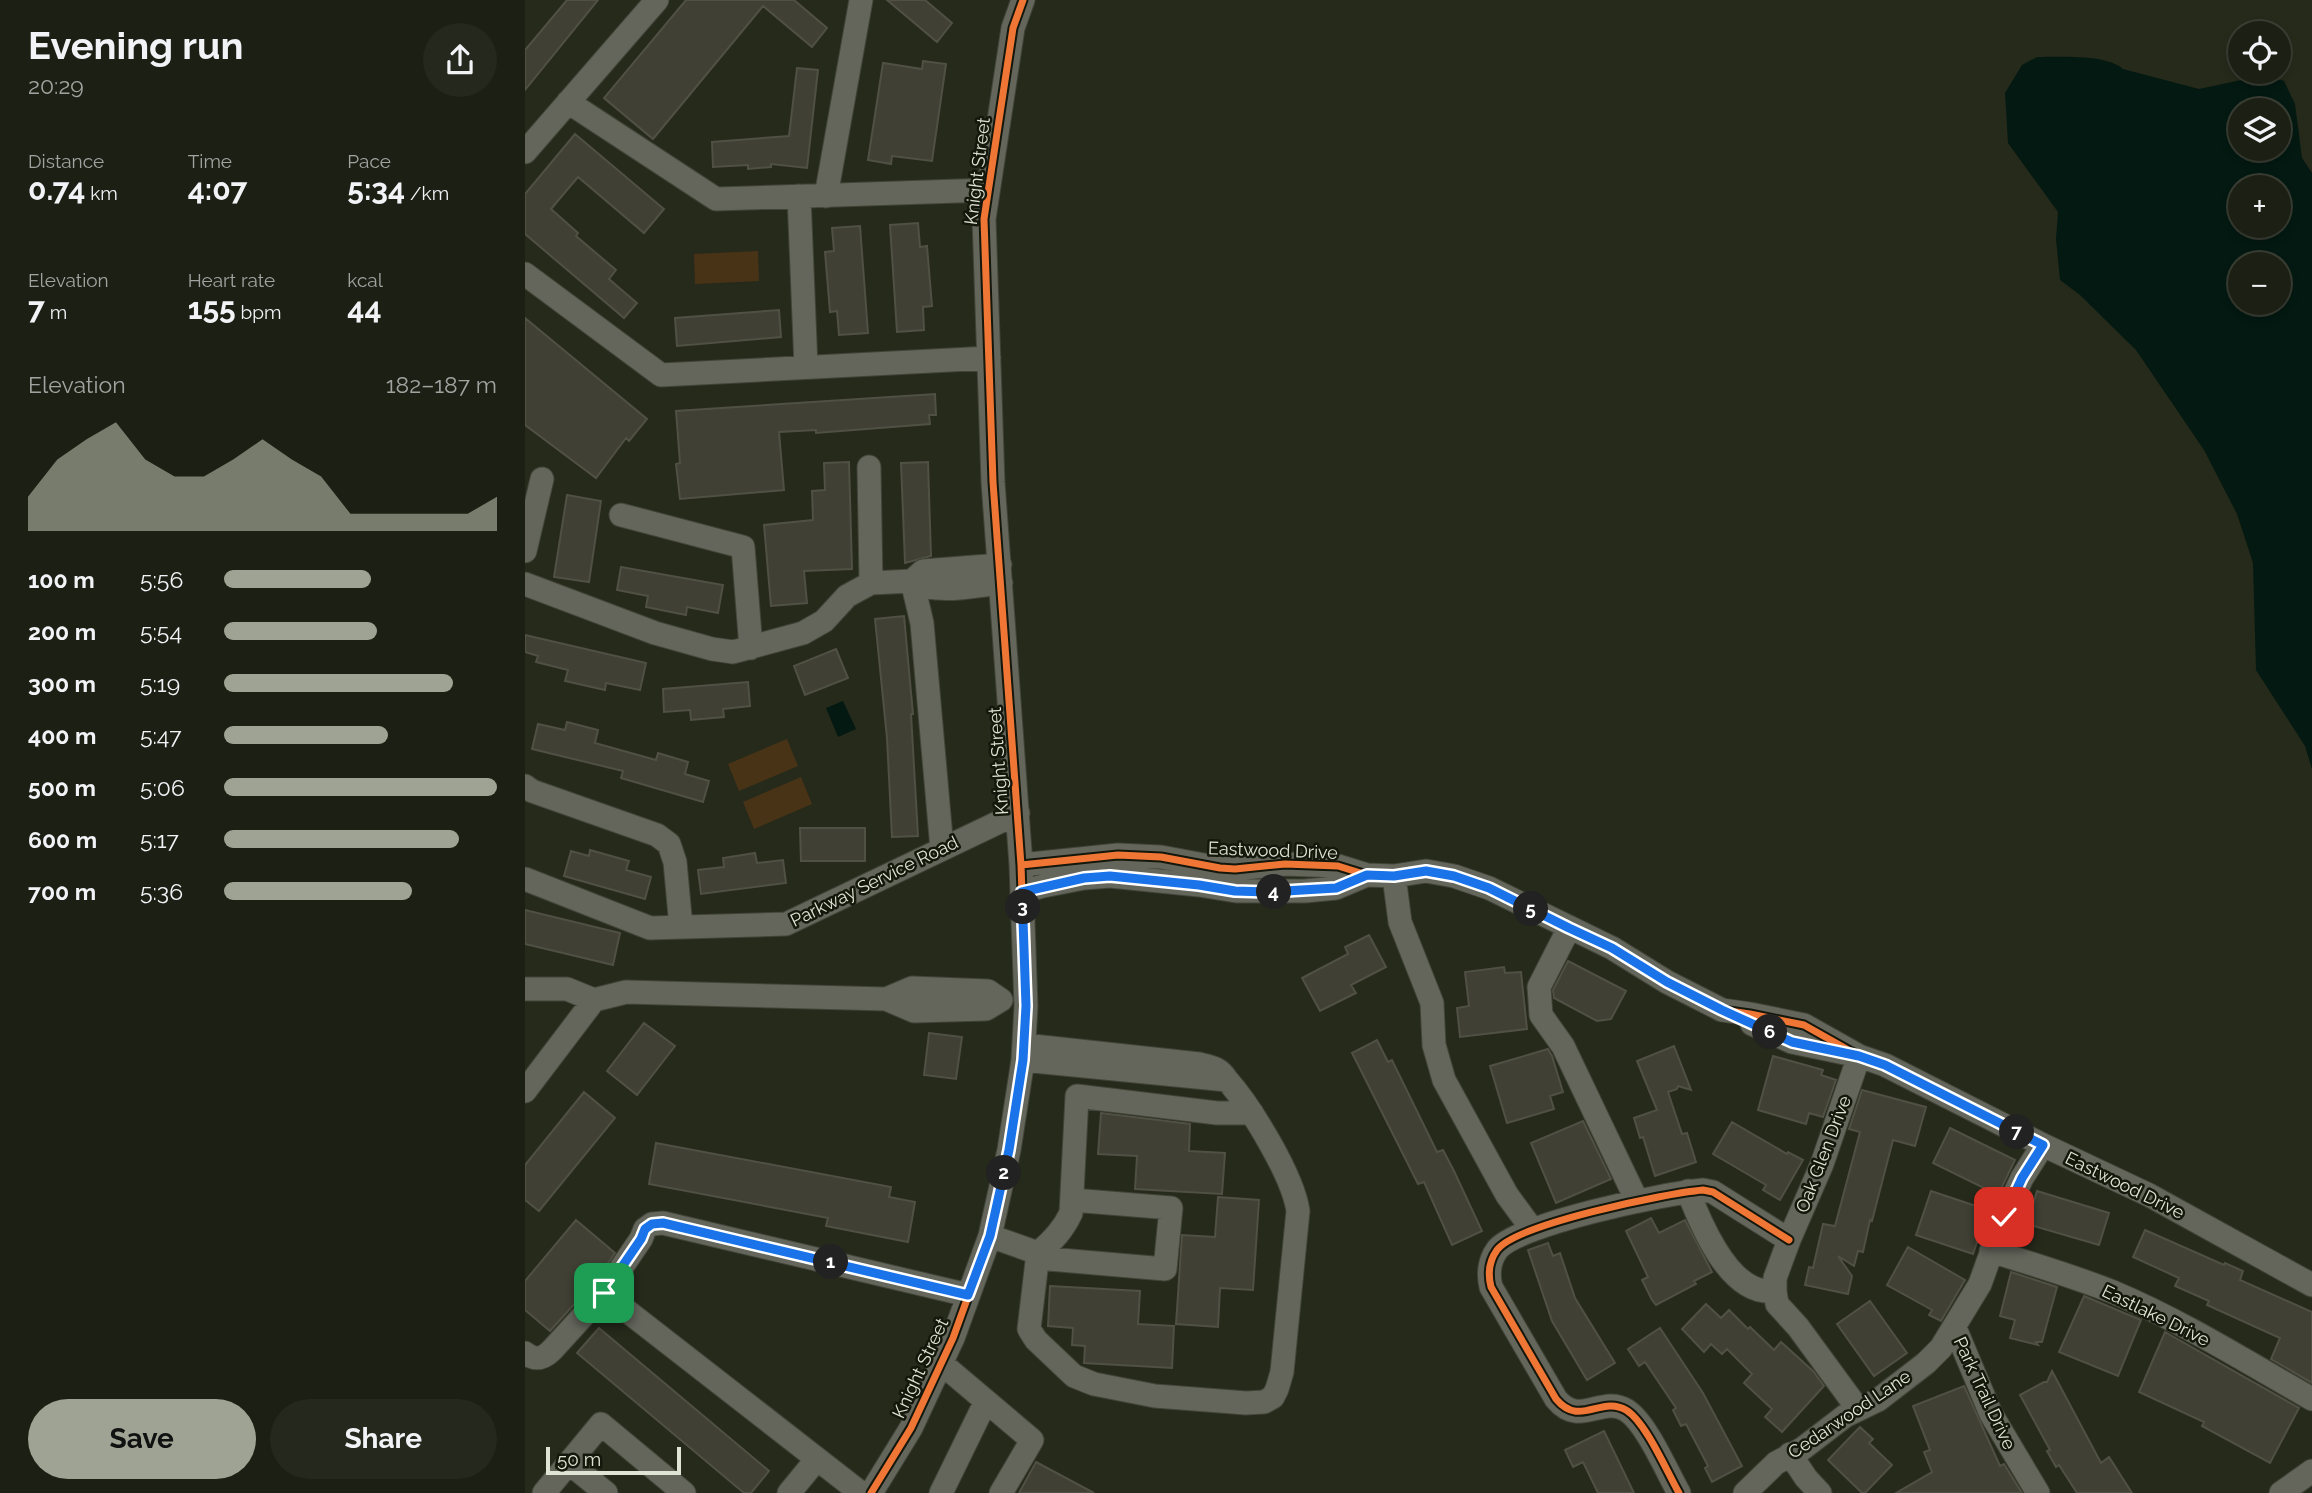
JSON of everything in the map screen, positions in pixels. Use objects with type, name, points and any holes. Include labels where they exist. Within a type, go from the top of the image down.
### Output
[{"type":"street","points":[[525,152],[657,0]]},
{"type":"street","points":[[826,196],[860,0]]},
{"type":"street","name":"Knight Street","points":[[871,1493],[911,1428],[953,1338],[990,1236],[1009,1150],[1023,1053],[1025,1000],[1021,865],[993,482],[984,219],[1013,28],[1023,0]]},
{"type":"street","points":[[568,102],[716,199],[988,190]]},
{"type":"street","points":[[799,196],[806,367]]},
{"type":"street","points":[[525,274],[661,375],[989,358]]},
{"type":"street","points":[[869,467],[871,583]]},
{"type":"street","points":[[525,551],[542,479]]},
{"type":"street","points":[[621,515],[743,547],[751,648]]},
{"type":"street","points":[[525,584],[655,633],[733,652],[803,634],[824,621],[847,596],[871,583],[912,582],[923,588],[1000,574]]},
{"type":"street","points":[[912,582],[922,623],[941,849]]},
{"type":"street","points":[[525,786],[532,791],[657,835],[669,844],[675,862],[681,927]]},
{"type":"street","name":"Parkway Service Road","points":[[525,878],[650,928],[786,924],[1018,813]]},
{"type":"street","name":"Eastwood Drive","points":[[1021,865],[1118,855],[1161,857],[1220,868],[1285,864],[1338,866],[1367,875],[1394,876],[1426,871],[1454,876],[1489,888],[1612,948],[1667,982],[1722,1010],[1804,1026],[1859,1056],[1885,1065],[2149,1195],[2312,1285]]},
{"type":"street","name":"Eastwood Drive","points":[[1022,892],[1084,878],[1110,876],[1235,891],[1305,891],[1336,888],[1367,875]]},
{"type":"street","points":[[1394,876],[1402,929],[1432,1003],[1434,1045],[1444,1080],[1507,1195],[1532,1229]]},
{"type":"street","points":[[1569,928],[1539,987],[1541,1015],[1563,1046],[1637,1201]]},
{"type":"street","points":[[525,989],[567,989],[594,1000],[626,992],[886,999],[914,1011],[986,1009],[1001,1000],[1025,1000]]},
{"type":"street","points":[[525,1091],[594,1000]]},
{"type":"street","points":[[1023,1053],[1080,1058],[1227,1080],[1252,1113],[1289,1182],[1296,1197],[1298,1211],[1282,1372],[1273,1397],[1264,1402],[1155,1396],[1094,1384],[1074,1376],[1036,1340],[1029,1329],[1038,1255],[1064,1227],[1071,1213],[1080,1058]]},
{"type":"street","name":"Oak Glen Drive","points":[[1775,1291],[1775,1278],[1822,1164],[1859,1056]]},
{"type":"street","points":[[1077,1096],[1217,1113],[1252,1113]]},
{"type":"street","name":"Cedarwood Lane","points":[[1745,1493],[1776,1463],[1802,1449],[1845,1416],[1878,1400],[1941,1348],[1980,1284],[2022,1178],[2043,1145]]},
{"type":"street","points":[[1679,1493],[1636,1418],[1626,1410],[1612,1406],[1577,1412],[1568,1410],[1556,1399],[1489,1281],[1492,1260],[1497,1250],[1508,1240],[1532,1229],[1637,1201],[1688,1191],[1713,1192],[1789,1240]]},
{"type":"street","points":[[1688,1191],[1718,1254],[1737,1278],[1757,1289],[1775,1291],[1777,1304],[1798,1327],[1858,1409]]},
{"type":"street","points":[[990,1236],[1038,1255],[1165,1269],[1171,1208],[1072,1200]]},
{"type":"street","points":[[525,1353],[531,1358],[545,1357],[604,1293],[645,1229],[652,1224],[663,1223],[968,1295]]},
{"type":"street","name":"Eastlake Drive","points":[[1991,1251],[2074,1278],[2144,1307],[2312,1399]]},
{"type":"street","points":[[604,1293],[860,1493]]},
{"type":"street","name":"Park Trail Drive","points":[[1955,1328],[1991,1414],[2038,1493]]},
{"type":"street","points":[[941,1363],[1032,1440],[1001,1493]]},
{"type":"street","points":[[941,1493],[986,1401]]},
{"type":"street","points":[[544,1493],[601,1424],[684,1493]]},
{"type":"street","points":[[1790,1454],[1820,1493]]},
{"type":"street","points":[[789,1493],[817,1459]]},
{"type":"street","points":[[569,1463],[606,1493]]},
{"type":"street","points":[[2281,1493],[2312,1471]]},
{"type":"shaded area","points":[[2037,57],[2070,57],[2106,61],[2123,69],[2199,89],[2228,83],[2285,84],[2295,104],[2302,158],[2312,173],[2312,769],[2305,746],[2256,670],[2253,563],[2237,514],[2204,450],[2136,350],[2080,295],[2060,280],[2056,239],[2058,212],[2008,143],[2005,93],[2022,65]]},
{"type":"shaded area","points":[[758,251],[759,281],[695,284],[694,254]]},
{"type":"shaded area","points":[[843,701],[856,729],[838,737],[826,708]]},
{"type":"shaded area","points":[[787,739],[798,766],[739,791],[728,764]]},
{"type":"shaded area","points":[[801,777],[812,804],[754,829],[743,802]]},
{"type":"building","points":[[567,0],[598,0],[525,90],[525,50]]},
{"type":"building","points":[[686,0],[794,0],[827,28],[812,47],[763,6],[653,139],[604,98]]},
{"type":"building","points":[[887,0],[925,0],[952,23],[937,42]]},
{"type":"building","points":[[923,61],[946,64],[932,161],[892,156],[891,164],[868,160],[883,63],[922,69]]},
{"type":"building","points":[[797,68],[818,70],[807,168],[771,164],[771,167],[748,169],[748,165],[713,167],[712,142],[789,136]]},
{"type":"building","points":[[575,134],[664,209],[644,233],[578,177],[551,209],[578,233],[576,236],[616,270],[609,279],[637,303],[624,318],[525,234],[525,194]]},
{"type":"building","points":[[918,223],[920,247],[927,246],[932,306],[923,307],[924,330],[897,332],[890,225]]},
{"type":"building","points":[[860,226],[868,333],[839,335],[837,311],[830,312],[825,252],[834,251],[832,228]]},
{"type":"building","points":[[779,310],[781,337],[677,346],[675,318]]},
{"type":"building","points":[[525,318],[647,419],[629,441],[626,438],[596,478],[525,425]]},
{"type":"building","points":[[935,394],[936,415],[929,415],[930,424],[816,433],[816,430],[779,432],[784,490],[680,499],[676,464],[680,463],[676,411]]},
{"type":"building","points":[[849,462],[852,569],[804,571],[807,603],[771,606],[764,525],[813,520],[812,491],[825,490],[824,463]]},
{"type":"building","points":[[928,462],[931,556],[905,563],[901,463]]},
{"type":"building","points":[[567,495],[601,501],[589,582],[554,577]]},
{"type":"building","points":[[621,567],[723,585],[718,613],[687,607],[686,615],[646,607],[648,596],[617,590]]},
{"type":"building","points":[[904,616],[913,714],[918,836],[892,837],[887,738],[875,619]]},
{"type":"building","points":[[525,635],[646,663],[640,690],[606,683],[605,690],[565,681],[568,670],[536,662],[538,656],[525,652]]},
{"type":"building","points":[[836,649],[848,678],[805,695],[794,666]]},
{"type":"building","points":[[748,682],[750,706],[723,709],[724,717],[691,720],[690,710],[664,712],[663,689]]},
{"type":"building","points":[[567,722],[598,730],[595,743],[656,760],[658,753],[688,762],[685,774],[709,781],[703,802],[621,778],[623,771],[532,749],[538,724],[565,730]]},
{"type":"building","points":[[800,828],[865,828],[865,861],[801,861]]},
{"type":"building","points":[[590,850],[629,861],[626,870],[651,877],[645,899],[564,876],[571,851],[589,856]]},
{"type":"building","points":[[755,853],[757,863],[783,860],[786,883],[701,894],[698,870],[724,867],[723,858]]},
{"type":"building","points":[[525,910],[620,933],[613,965],[525,944]]},
{"type":"building","points":[[1369,935],[1386,967],[1351,985],[1356,993],[1320,1011],[1302,978],[1348,954],[1345,947]]},
{"type":"building","points":[[1568,961],[1626,991],[1611,1019],[1597,1021],[1554,998],[1553,990]]},
{"type":"building","points":[[1504,967],[1505,973],[1521,972],[1527,1029],[1460,1037],[1457,1008],[1469,1006],[1465,972]]},
{"type":"building","points":[[644,1023],[675,1046],[637,1095],[607,1071]]},
{"type":"building","points":[[929,1033],[962,1037],[956,1079],[924,1075]]},
{"type":"building","points":[[1377,1040],[1388,1062],[1392,1060],[1437,1152],[1443,1150],[1482,1231],[1452,1245],[1424,1182],[1418,1184],[1352,1053]]},
{"type":"building","points":[[1674,1046],[1691,1090],[1678,1086],[1668,1092],[1682,1134],[1687,1133],[1696,1162],[1655,1176],[1634,1118],[1657,1110],[1637,1061]]},
{"type":"building","points":[[1548,1049],[1563,1092],[1550,1096],[1554,1109],[1507,1123],[1490,1066]]},
{"type":"building","points":[[1773,1056],[1823,1070],[1821,1075],[1836,1080],[1823,1117],[1809,1113],[1806,1124],[1758,1110]]},
{"type":"building","points":[[1862,1090],[1926,1107],[1915,1146],[1893,1140],[1863,1252],[1858,1251],[1854,1266],[1838,1256],[1852,1276],[1848,1294],[1805,1285],[1809,1267],[1813,1268],[1823,1224],[1835,1226],[1860,1132],[1849,1129]]},
{"type":"building","points":[[584,1092],[615,1118],[539,1211],[525,1200],[525,1165]]},
{"type":"building","points":[[1101,1113],[1190,1124],[1189,1151],[1225,1153],[1222,1194],[1135,1189],[1137,1156],[1098,1154]]},
{"type":"building","points":[[1583,1121],[1611,1179],[1556,1203],[1531,1143]]},
{"type":"building","points":[[1732,1122],[1787,1154],[1788,1152],[1803,1160],[1780,1200],[1763,1190],[1766,1185],[1713,1154]]},
{"type":"building","points":[[1950,1128],[2015,1160],[1998,1195],[1933,1163]]},
{"type":"building","points":[[656,1143],[891,1187],[889,1197],[915,1202],[908,1242],[826,1226],[828,1218],[649,1184]]},
{"type":"building","points":[[1931,1191],[1988,1210],[1973,1254],[1916,1235]]},
{"type":"building","points":[[2037,1191],[2109,1213],[2099,1245],[2027,1224]]},
{"type":"building","points":[[1218,1197],[1259,1200],[1253,1290],[1220,1288],[1218,1327],[1176,1324],[1182,1235],[1215,1237]]},
{"type":"building","points":[[1651,1218],[1659,1233],[1685,1220],[1712,1272],[1694,1281],[1696,1284],[1656,1305],[1642,1280],[1648,1277],[1626,1231]]},
{"type":"building","points":[[576,1220],[615,1253],[597,1279],[550,1331],[525,1310],[525,1281]]},
{"type":"building","points":[[2145,1230],[2243,1271],[2240,1280],[2312,1312],[2312,1383],[2271,1359],[2280,1338],[2207,1305],[2209,1301],[2175,1286],[2179,1278],[2133,1257]]},
{"type":"building","points":[[1548,1243],[1553,1256],[1560,1253],[1575,1298],[1615,1363],[1587,1380],[1552,1321],[1528,1250]]},
{"type":"building","points":[[1908,1247],[1965,1280],[1941,1321],[1929,1315],[1932,1310],[1887,1285]]},
{"type":"building","points":[[2011,1272],[2057,1287],[2042,1342],[2036,1342],[2038,1345],[2010,1338],[2015,1320],[2000,1316]]},
{"type":"building","points":[[1050,1286],[1140,1291],[1138,1324],[1174,1326],[1172,1368],[1084,1363],[1085,1346],[1072,1345],[1073,1328],[1048,1326]]},
{"type":"building","points":[[2084,1296],[2141,1320],[2118,1376],[2059,1352]]},
{"type":"building","points":[[1870,1301],[1907,1353],[1874,1376],[1837,1324]]},
{"type":"building","points":[[1706,1304],[1721,1318],[1729,1310],[1774,1350],[1781,1342],[1813,1371],[1824,1386],[1782,1432],[1765,1417],[1772,1409],[1744,1383],[1752,1374],[1727,1349],[1722,1354],[1711,1344],[1704,1352],[1682,1329]]},
{"type":"building","points":[[599,1328],[769,1471],[751,1493],[744,1493],[577,1353]]},
{"type":"building","points":[[1660,1328],[1703,1393],[1742,1466],[1712,1482],[1705,1468],[1708,1466],[1686,1424],[1681,1426],[1673,1410],[1676,1408],[1645,1362],[1639,1366],[1628,1349]]},
{"type":"building","points":[[2165,1332],[2299,1408],[2270,1463],[2202,1426],[2204,1422],[2139,1392]]},
{"type":"building","points":[[2052,1371],[2101,1463],[2109,1457],[2132,1493],[2077,1493],[2059,1465],[2056,1467],[2047,1451],[2050,1450],[2020,1395],[2047,1382]]},
{"type":"building","points":[[1964,1386],[2000,1466],[2004,1464],[2022,1493],[1896,1493],[1932,1472],[1924,1452],[1930,1450],[1913,1406]]},
{"type":"building","points":[[1860,1427],[1873,1439],[1869,1443],[1892,1465],[1865,1493],[1828,1460]]},
{"type":"building","points":[[1604,1431],[1634,1493],[1598,1493],[1583,1462],[1573,1467],[1565,1450]]},
{"type":"building","points":[[1036,1462],[1094,1493],[1019,1493]]},
{"type":"cycle path","points":[[871,1493],[911,1428],[953,1338],[990,1236],[1009,1150],[1023,1060],[1026,1006],[1021,865],[993,482],[984,219],[1013,28],[1023,0]]},
{"type":"cycle path","points":[[1021,865],[1118,855],[1161,857],[1235,869],[1285,864],[1338,866],[1367,875],[1394,876],[1426,871],[1454,876],[1489,888],[1612,948],[1667,982],[1722,1010],[1804,1025],[1859,1056]]},
{"type":"cycle path","points":[[1679,1493],[1634,1416],[1617,1406],[1574,1411],[1556,1399],[1491,1287],[1489,1273],[1492,1259],[1497,1250],[1510,1240],[1561,1220],[1627,1203],[1703,1190],[1713,1192],[1789,1240]]},
{"type":"route","points":[[604,1293],[645,1229],[652,1224],[663,1223],[968,1295],[990,1236],[1009,1150],[1023,1060],[1026,1006],[1022,892],[1084,878],[1110,876],[1235,891],[1268,892],[1336,888],[1367,875],[1394,876],[1426,871],[1454,876],[1489,888],[1612,948],[1667,982],[1739,1018],[1792,1042],[1859,1056],[1885,1065],[2043,1145],[2022,1178],[2004,1217]]}]
